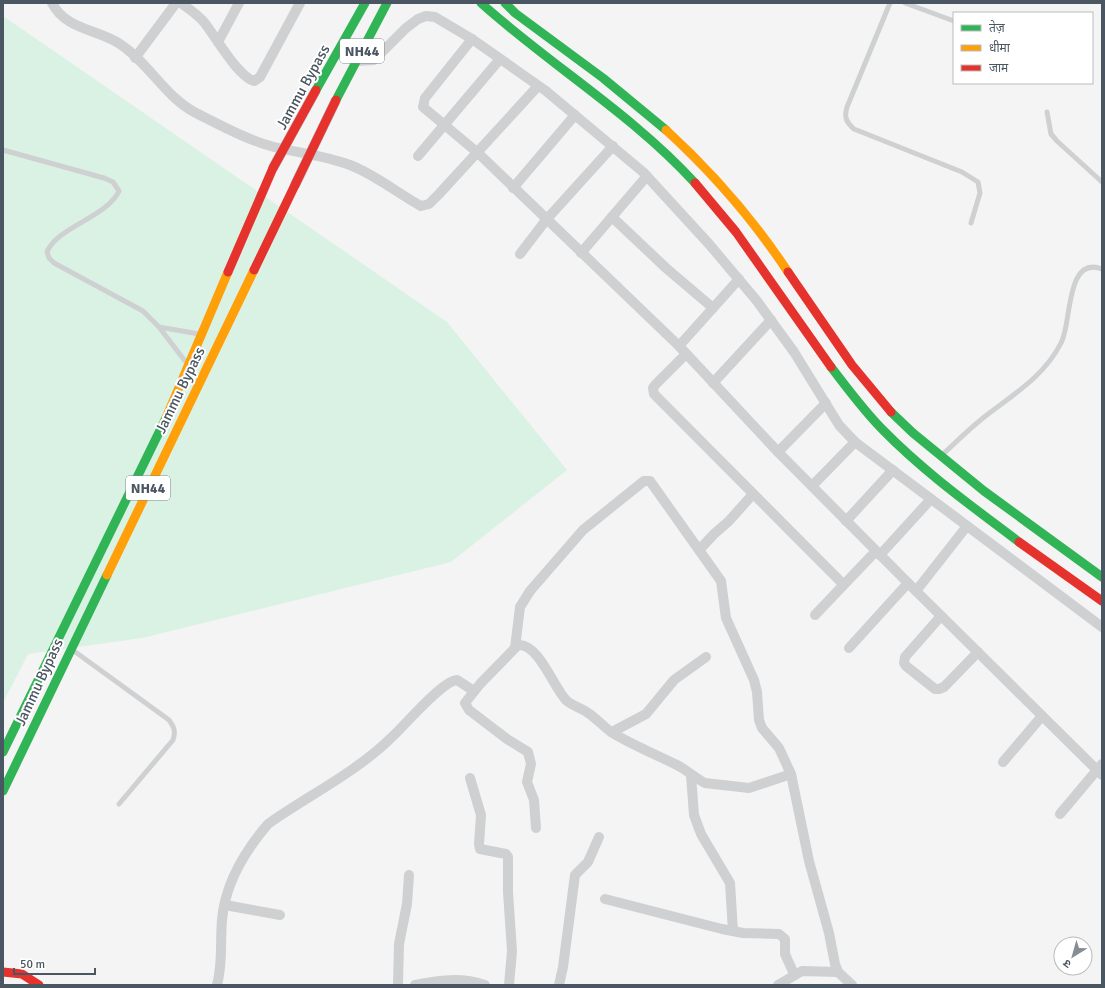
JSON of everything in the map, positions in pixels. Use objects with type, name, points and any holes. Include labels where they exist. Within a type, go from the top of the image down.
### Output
[{"type":"main road","points":[[359,15],[362,3]]},
{"type":"main road","name":"Jammu Bypass","points":[[3,752],[163,424],[274,168],[365,3]]},
{"type":"main road","name":"Jammu Bypass","points":[[3,791],[336,100],[387,3]]},
{"type":"main road","points":[[481,3],[515,33],[621,116],[686,174],[742,239],[839,378],[874,421],[949,487],[1018,542],[1102,601]]},
{"type":"main road","points":[[505,3],[628,98],[704,165],[737,202],[782,261],[833,337],[878,398],[910,431],[1026,523],[1102,577]]},
{"type":"main road","points":[[3,972],[19,973],[28,976],[38,985]]},
{"type":"street","points":[[52,3],[60,16],[67,21],[110,39],[122,46],[174,98],[196,113],[272,146],[350,165],[374,177],[421,206],[429,204],[439,194],[538,86]]},
{"type":"street","points":[[135,58],[176,3]]},
{"type":"street","points":[[182,3],[203,22],[246,77],[254,81],[257,80],[300,3]]},
{"type":"street","points":[[218,42],[238,3]]},
{"type":"street","points":[[356,61],[374,60],[406,28],[418,19],[426,16],[435,17],[472,39],[538,86],[613,146],[647,176],[739,279],[794,352],[840,425],[855,442],[1102,627]]},
{"type":"street","points":[[472,39],[423,103],[426,111],[478,153],[682,350],[778,452],[878,553],[1042,716],[1100,770],[1060,814]]},
{"type":"street","points":[[418,156],[500,59]]},
{"type":"street","points":[[513,188],[575,115]]},
{"type":"street","points":[[520,254],[546,220],[613,146]]},
{"type":"street","points":[[581,253],[647,176]]},
{"type":"street","points":[[612,217],[666,268],[713,308]]},
{"type":"street","points":[[739,279],[713,308],[655,385],[653,388],[654,394],[843,584]]},
{"type":"street","points":[[713,383],[771,320]]},
{"type":"street","points":[[778,452],[826,403]]},
{"type":"street","points":[[812,486],[855,442]]},
{"type":"street","points":[[846,520],[893,470]]},
{"type":"street","points":[[515,648],[520,607],[530,592],[583,530],[644,481],[650,481],[702,547],[721,581],[726,618],[754,680],[757,692],[759,720],[762,728],[779,748],[791,774],[809,861],[838,972],[852,985]]},
{"type":"street","points":[[702,547],[729,521],[753,494]]},
{"type":"street","points":[[815,615],[843,584],[878,553],[932,499]]},
{"type":"street","points":[[916,591],[967,526]]},
{"type":"street","points":[[849,648],[908,583]]},
{"type":"street","points":[[941,616],[905,657],[904,663],[906,666],[934,688],[939,690],[944,687],[978,652]]},
{"type":"street","points":[[536,828],[534,800],[527,782],[531,757],[525,749],[507,739],[469,710],[465,703],[474,691],[515,648],[522,645],[533,652],[540,659],[566,700],[589,713],[612,732],[678,766],[705,783],[749,788],[791,774]]},
{"type":"street","points":[[612,732],[646,714],[674,680],[706,657]]},
{"type":"street","points":[[217,985],[222,957],[222,920],[224,905],[234,874],[257,837],[268,824],[376,752],[429,699],[449,682],[457,680],[474,691]]},
{"type":"street","points":[[1002,762],[1042,716]]},
{"type":"street","points":[[691,775],[694,815],[701,834],[730,882],[733,931]]},
{"type":"street","points":[[470,778],[481,815],[480,849],[501,853],[508,857],[508,892],[512,951],[509,985]]},
{"type":"street","points":[[559,985],[563,967],[575,874],[588,862],[599,837]]},
{"type":"street","points":[[398,985],[399,944],[407,904],[410,875]]},
{"type":"street","points":[[605,899],[733,931],[781,935],[785,939],[787,960],[794,974]]},
{"type":"street","points":[[224,905],[280,915]]},
{"type":"street","points":[[778,985],[794,974],[810,970],[838,972]]},
{"type":"street","points":[[416,985],[466,980],[485,985]]},
{"type":"lane","points":[[890,3],[846,106],[846,120],[854,129],[962,172],[978,182],[980,193],[972,223]]},
{"type":"lane","points":[[905,3],[953,21]]},
{"type":"lane","points":[[1047,112],[1051,134],[1102,182]]},
{"type":"lane","points":[[3,150],[104,178],[116,185],[119,191],[109,204],[53,242],[47,252],[49,258],[54,263],[135,305],[159,327],[188,365]]},
{"type":"lane","points":[[941,456],[981,420],[1034,379],[1048,365],[1063,340],[1074,286],[1078,276],[1084,269],[1090,266],[1102,269]]},
{"type":"lane","points":[[159,327],[201,335]]},
{"type":"lane","points":[[71,649],[169,720],[174,726],[175,733],[173,740],[119,804]]},
{"type":"green space","points":[[3,16],[447,322],[567,470],[451,562],[142,638],[28,654],[3,703]]},
{"type":"traffic: fast","points":[[316,90],[365,3]]},
{"type":"traffic: fast","points":[[336,100],[387,3]]},
{"type":"traffic: fast","points":[[481,3],[507,26],[645,134],[695,183]]},
{"type":"traffic: fast","points":[[505,3],[515,13],[603,78],[666,130]]},
{"type":"traffic: fast","points":[[831,367],[869,415],[915,460],[949,489],[1019,542]]},
{"type":"traffic: fast","points":[[891,412],[913,433],[984,491],[1102,577]]},
{"type":"traffic: fast","points":[[3,752],[166,418]]},
{"type":"traffic: fast","points":[[3,791],[107,575]]},
{"type":"traffic: slow","points":[[666,130],[732,197],[775,252],[788,272]]},
{"type":"traffic: slow","points":[[107,575],[254,270]]},
{"type":"traffic: slow","points":[[166,418],[228,272]]},
{"type":"traffic: jam","points":[[273,168],[316,90]]},
{"type":"traffic: jam","points":[[295,185],[336,100]]},
{"type":"traffic: jam","points":[[228,272],[273,168]]},
{"type":"traffic: jam","points":[[695,183],[736,232],[831,367]]},
{"type":"traffic: jam","points":[[254,270],[295,185]]},
{"type":"traffic: jam","points":[[788,272],[852,365],[891,412]]},
{"type":"traffic: jam","points":[[1019,542],[1102,601]]},
{"type":"traffic: jam","points":[[3,972],[22,974],[39,985]]}]
